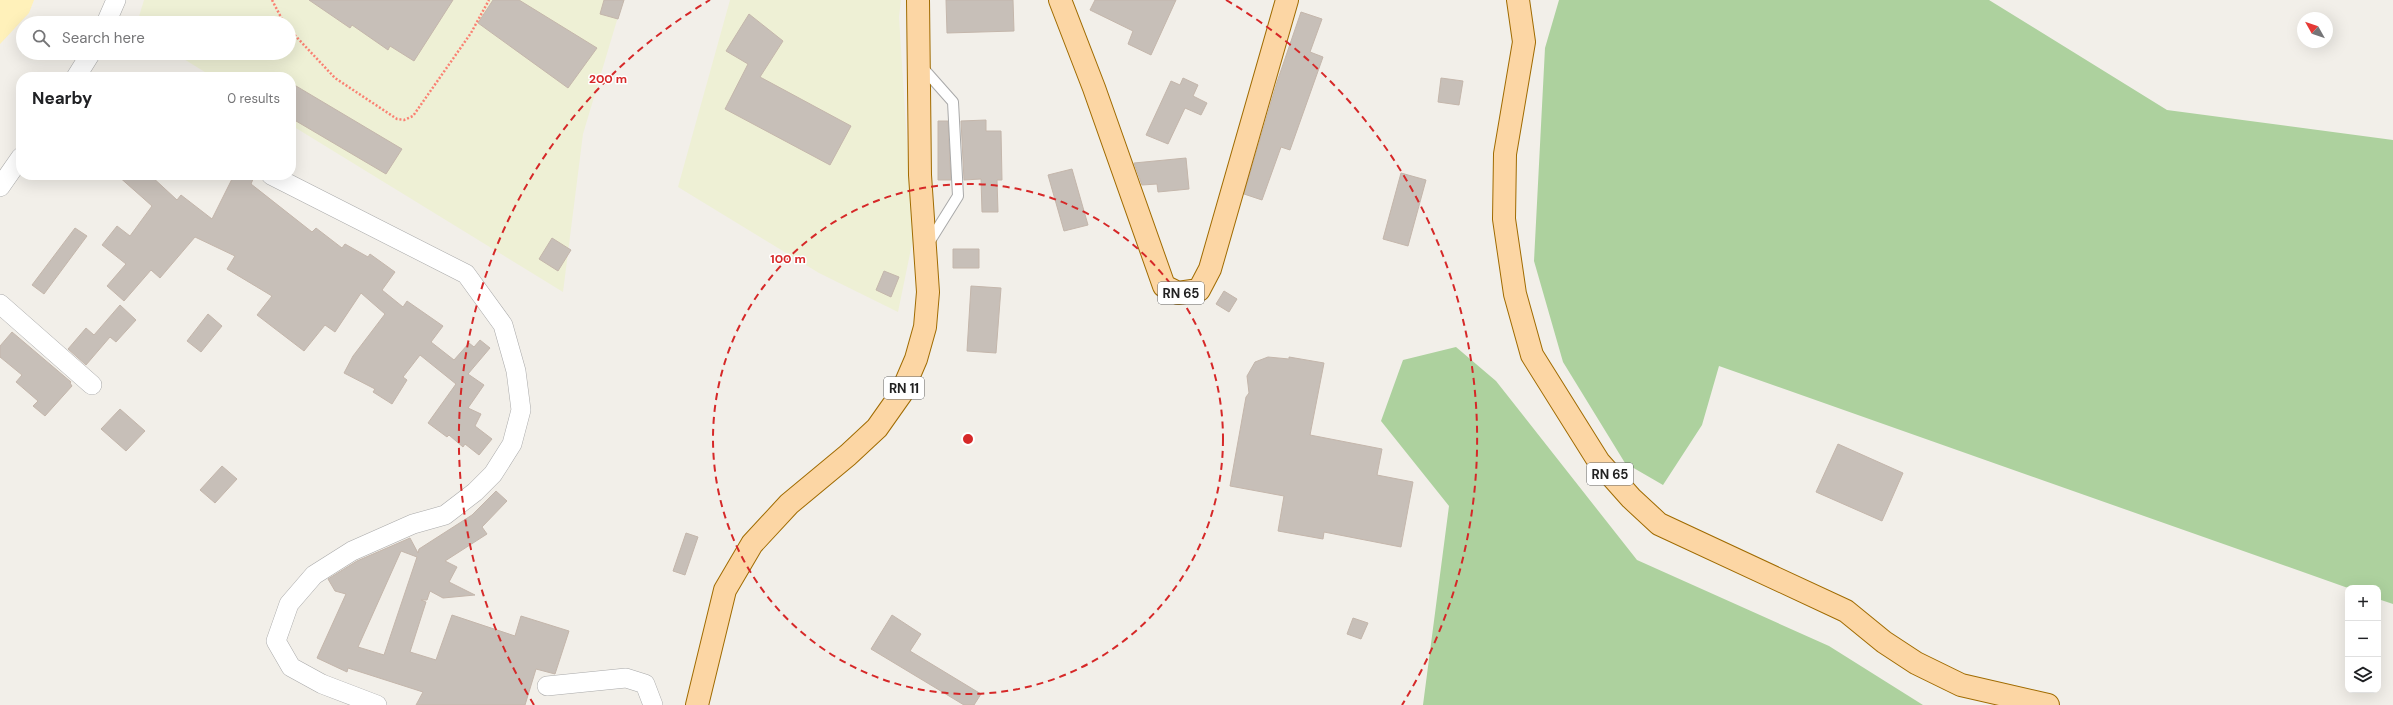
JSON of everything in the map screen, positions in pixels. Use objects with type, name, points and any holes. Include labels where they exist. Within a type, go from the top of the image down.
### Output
[{"type":"main road","name":"RN 11","points":[[697,705],[725,590],[752,544],[789,504],[848,455],[877,428],[901,394],[916,359],[925,327],[928,292],[920,175],[918,0]]},
{"type":"main road","name":"RN 65","points":[[1060,0],[1094,88],[1164,286],[1178,293],[1199,290],[1210,269],[1287,0]]},
{"type":"main road","name":"RN 65","points":[[1518,0],[1524,42],[1505,154],[1504,219],[1515,294],[1532,356],[1600,462],[1631,498],[1659,524],[1846,611],[1890,646],[1916,663],[1961,685],[2048,705]]},
{"type":"street","points":[[109,16],[116,0]]},
{"type":"street","points":[[79,72],[87,60]]},
{"type":"street","points":[[0,187],[16,164]]},
{"type":"street","points":[[282,180],[466,274],[503,325],[516,371],[521,410],[518,423],[512,444],[489,478],[475,492],[444,515],[413,524],[352,551],[314,575],[288,604],[276,641],[291,667],[322,684],[377,705]]},
{"type":"street","points":[[0,304],[92,385]]},
{"type":"street","points":[[547,686],[626,678],[645,684],[653,705]]},
{"type":"lane","points":[[919,63],[953,102],[958,196],[925,249]]},
{"type":"path","points":[[272,0],[280,16]]},
{"type":"path","points":[[296,36],[335,78],[397,119],[404,120],[413,116],[471,33],[489,0]]},
{"type":"green space","points":[[144,0],[623,0],[583,134],[563,292],[296,128],[296,72],[205,72],[185,60],[296,60],[296,16],[139,16]]},
{"type":"green space","points":[[730,0],[901,0],[899,17],[913,239],[898,312],[819,273],[678,187]]},
{"type":"green space","points":[[1559,0],[1989,0],[2167,110],[2393,140],[2393,604],[2381,600],[2381,585],[2345,585],[2345,587],[1719,366],[1702,425],[1663,485],[1625,463],[1563,362],[1534,261],[1545,48]]},
{"type":"green space","points":[[1456,347],[1496,381],[1637,560],[1829,646],[1923,705],[1423,705],[1449,506],[1381,421],[1403,360]]},
{"type":"sand","points":[[0,0],[34,0],[29,13],[26,16],[16,16],[16,27],[0,44]]},
{"type":"building","points":[[309,0],[453,0],[414,61],[390,46],[388,50],[352,25],[350,28]]},
{"type":"building","points":[[493,0],[519,0],[597,48],[568,88],[478,23]]},
{"type":"building","points":[[604,0],[624,0],[618,19],[600,14]]},
{"type":"building","points":[[946,0],[1013,0],[1014,31],[947,33]]},
{"type":"building","points":[[1095,0],[1176,0],[1151,55],[1128,44],[1133,31],[1090,10]]},
{"type":"building","points":[[1301,12],[1322,19],[1310,52],[1323,57],[1290,150],[1281,147],[1262,200],[1244,194],[1277,82]]},
{"type":"building","points":[[749,14],[783,41],[760,77],[851,126],[830,165],[725,109],[748,64],[726,51]]},
{"type":"building","points":[[1183,78],[1198,85],[1193,96],[1207,103],[1201,115],[1185,108],[1168,144],[1146,135],[1171,81],[1180,85]]},
{"type":"building","points":[[1441,78],[1463,81],[1459,105],[1438,102]]},
{"type":"building","points":[[296,86],[402,149],[386,174],[296,121]]},
{"type":"building","points":[[986,120],[986,131],[1001,131],[1002,180],[997,180],[998,212],[982,212],[981,179],[964,180],[961,121]]},
{"type":"building","points":[[938,121],[948,121],[951,180],[938,180]]},
{"type":"building","points":[[1186,158],[1189,189],[1158,192],[1157,184],[1142,185],[1134,163]]},
{"type":"building","points":[[1072,169],[1088,225],[1064,231],[1048,175]]},
{"type":"building","points":[[1401,173],[1426,180],[1408,246],[1383,239]]},
{"type":"building","points":[[123,180],[155,180],[177,200],[181,195],[212,219],[232,180],[253,180],[251,184],[312,232],[316,228],[342,248],[345,244],[368,257],[370,254],[395,272],[382,290],[403,307],[407,301],[443,326],[431,342],[454,360],[469,343],[474,347],[480,340],[490,348],[468,374],[484,385],[468,408],[481,414],[475,426],[492,439],[479,455],[465,444],[463,447],[449,435],[447,437],[428,423],[456,384],[420,355],[403,377],[407,380],[392,404],[373,392],[375,389],[344,373],[353,356],[385,314],[361,293],[335,332],[325,325],[304,351],[257,315],[272,296],[227,269],[235,256],[195,237],[160,278],[151,270],[124,301],[107,286],[126,264],[102,245],[117,226],[130,236],[152,206]]},
{"type":"building","points":[[75,228],[87,236],[44,294],[32,285]]},
{"type":"building","points":[[552,238],[571,250],[558,271],[539,259]]},
{"type":"building","points":[[953,249],[979,249],[979,268],[953,268]]},
{"type":"building","points":[[884,271],[899,277],[891,297],[876,290]]},
{"type":"building","points":[[971,286],[1001,288],[996,353],[967,351]]},
{"type":"building","points":[[1224,291],[1237,299],[1229,312],[1216,304]]},
{"type":"building","points":[[120,305],[136,320],[116,342],[110,337],[86,365],[68,349],[86,328],[94,335]]},
{"type":"building","points":[[208,314],[222,326],[201,352],[187,341]]},
{"type":"building","points":[[12,332],[71,382],[70,383],[72,386],[45,416],[33,406],[38,401],[16,382],[22,375],[0,357],[0,346]]},
{"type":"building","points":[[1268,357],[1289,359],[1289,357],[1324,363],[1310,435],[1382,449],[1377,475],[1413,482],[1401,547],[1324,532],[1323,539],[1278,531],[1284,496],[1230,486],[1246,397],[1249,393],[1247,376],[1255,362]]},
{"type":"building","points":[[120,409],[145,431],[126,451],[101,429]]},
{"type":"building","points":[[1838,444],[1903,473],[1882,521],[1816,492]]},
{"type":"building","points":[[222,466],[237,479],[215,503],[200,490]]},
{"type":"building","points":[[496,491],[507,501],[482,527],[487,534],[445,561],[457,567],[449,582],[475,595],[443,598],[430,591],[427,600],[421,600],[426,602],[410,652],[436,660],[452,615],[515,636],[521,616],[569,631],[555,674],[536,669],[525,705],[416,705],[423,692],[348,668],[347,672],[317,658],[346,594],[335,591],[328,579],[357,561],[410,538],[418,553],[419,549],[472,515]],"holes":[[[401,551],[417,557],[384,655],[358,647]]]},
{"type":"building","points":[[686,533],[698,537],[685,575],[673,571]]},
{"type":"building","points":[[892,615],[921,634],[910,651],[981,694],[974,705],[964,705],[871,649]]},
{"type":"building","points":[[1353,618],[1368,623],[1361,639],[1347,634]]}]
